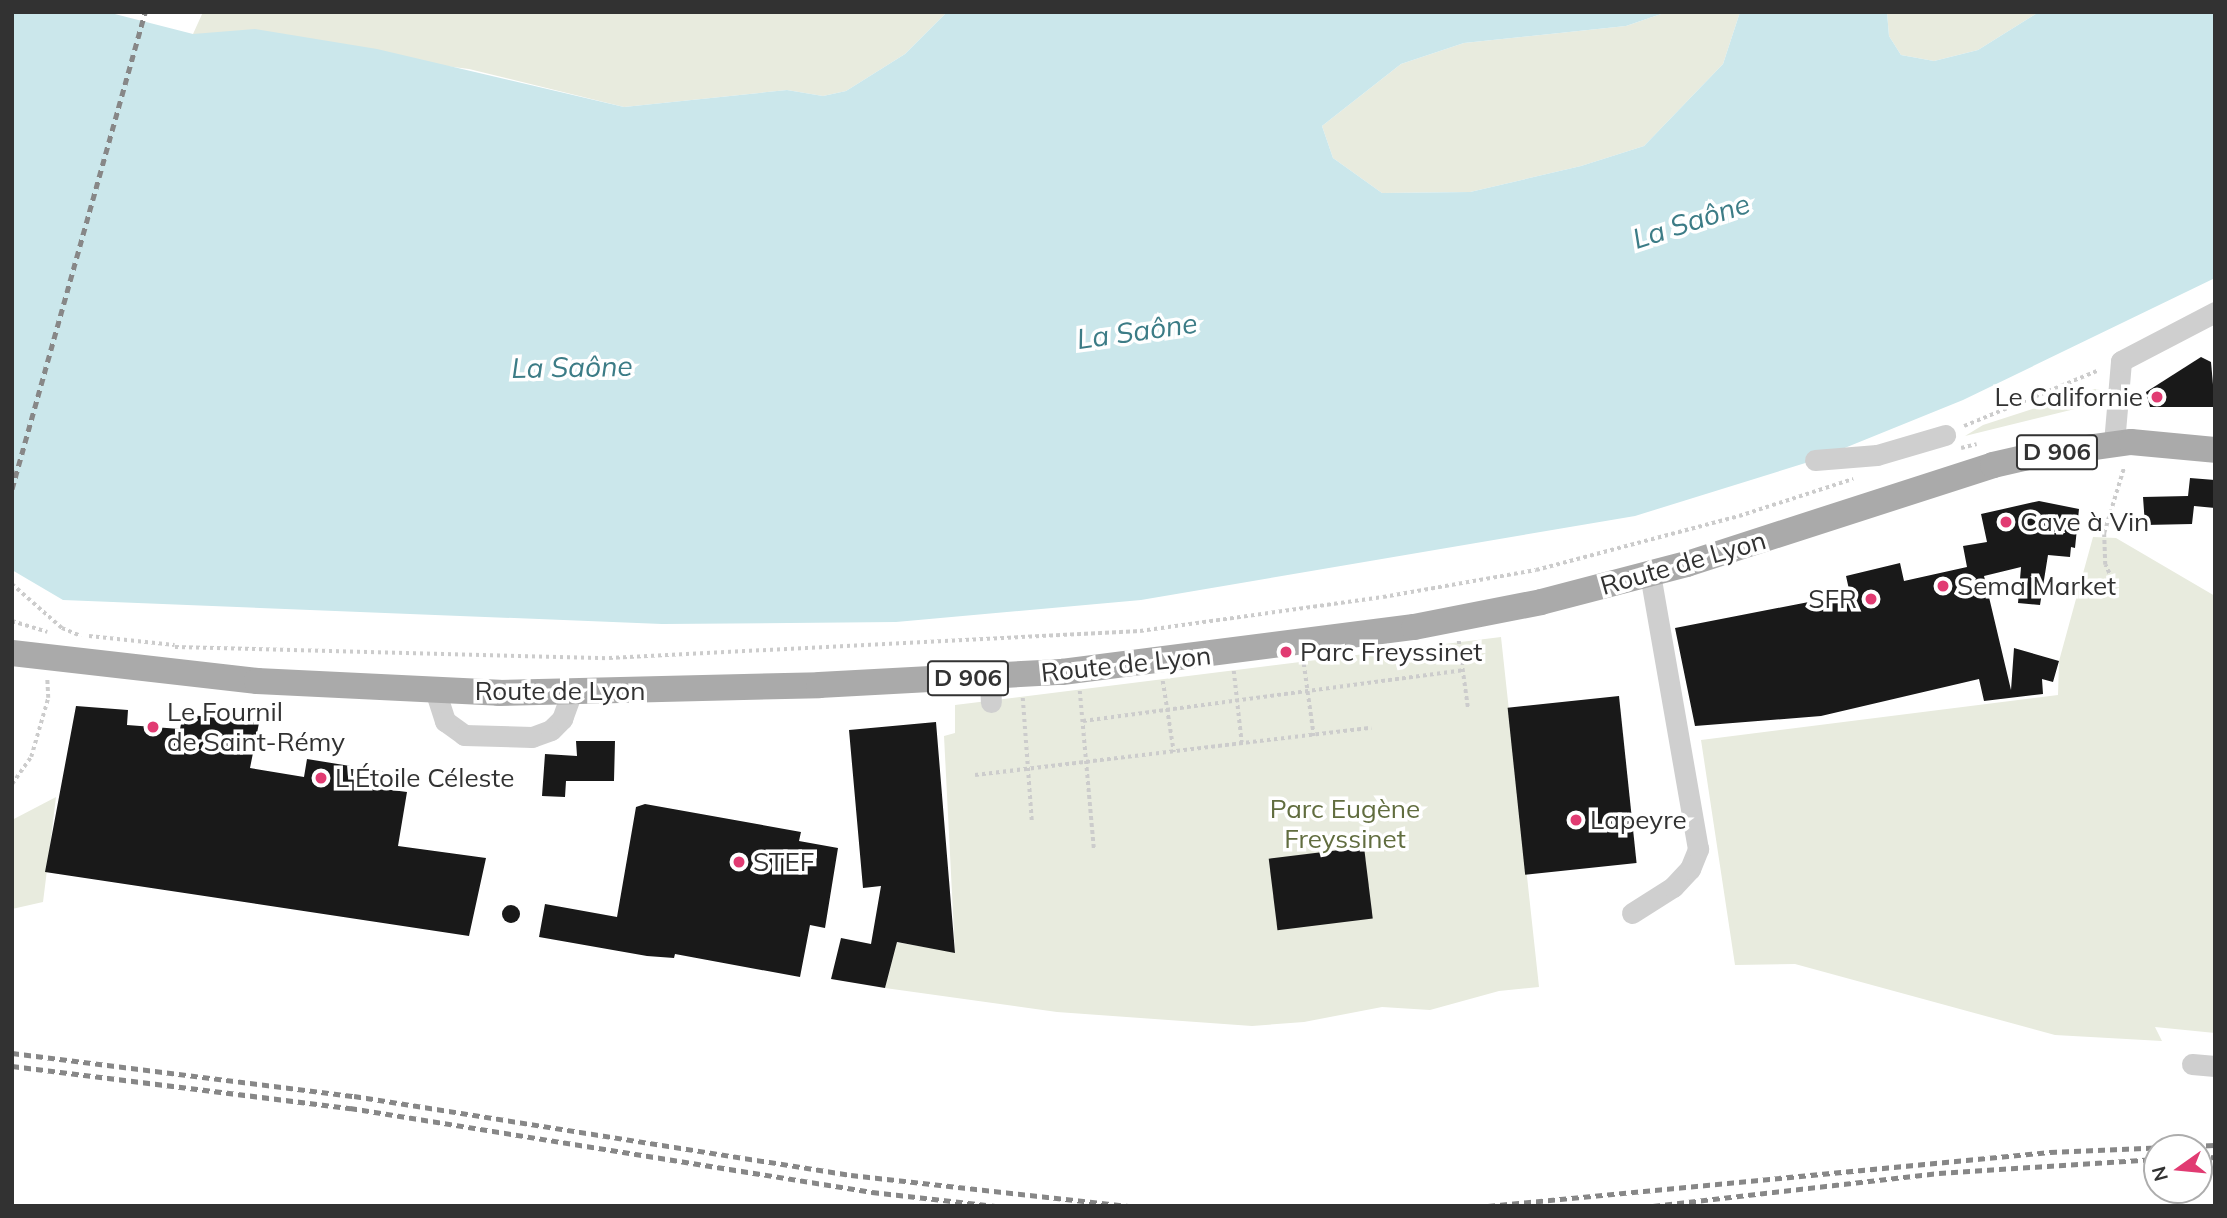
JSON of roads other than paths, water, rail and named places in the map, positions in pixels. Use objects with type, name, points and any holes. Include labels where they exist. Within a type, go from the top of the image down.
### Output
[{"type":"main road","name":"Route de Lyon","points":[[12,653],[45,659],[257,681],[435,690],[572,692],[990,689],[1473,616],[1650,575],[1993,465],[2122,443],[2215,450]]},
{"type":"street","points":[[2122,443],[2120,361],[2215,312]]},
{"type":"street","points":[[1815,460],[1877,455],[1950,442]]},
{"type":"street","points":[[1632,913],[1673,887],[1690,869],[1698,849],[1650,575]]},
{"type":"street","points":[[435,690],[445,721],[464,735],[532,737],[551,730],[562,719],[572,692]]},
{"type":"street","points":[[2192,1064],[2215,1066]]},
{"type":"water","name":"La Saône","points":[[12,12],[107,12],[193,34],[255,29],[377,49],[624,107],[787,90],[823,96],[846,91],[905,54],[947,12],[1667,12],[1626,26],[1464,43],[1401,64],[1322,126],[1333,158],[1382,193],[1470,192],[1581,166],[1644,146],[1723,64],[1740,12],[1887,12],[1889,36],[1901,55],[1934,61],[1978,50],[2039,12],[2215,12],[2215,278],[1963,400],[1815,460],[1635,516],[1141,600],[896,622],[662,624],[63,600],[12,570]]},
{"type":"railway","points":[[12,489],[145,12]]},
{"type":"railway","points":[[12,1053],[354,1096],[851,1175],[1128,1206]]},
{"type":"railway","points":[[12,1066],[350,1108],[872,1192],[995,1206]]},
{"type":"railway","points":[[1488,1206],[2050,1152],[2215,1145]]},
{"type":"railway","points":[[1653,1206],[1939,1173],[2143,1160]]},
{"type":"place","name":"Le Californie","points":[[2157,397]]},
{"type":"place","name":"Cave à Vin","points":[[2006,522]]},
{"type":"place","name":"Sema Market","points":[[1943,586]]},
{"type":"place","name":"SFR","points":[[1871,599]]},
{"type":"place","name":"Parc Freyssinet","points":[[1286,652]]},
{"type":"place","name":"Le Fournil de Saint-Rémy","points":[[153,727]]},
{"type":"place","name":"L'Étoile Céleste","points":[[321,778]]},
{"type":"place","name":"Lapeyre","points":[[1576,820]]},
{"type":"place","name":"STEF","points":[[739,862]]},
{"type":"park label","name":"Parc Eugène Freyssinet","points":[[1345,824]]}]
